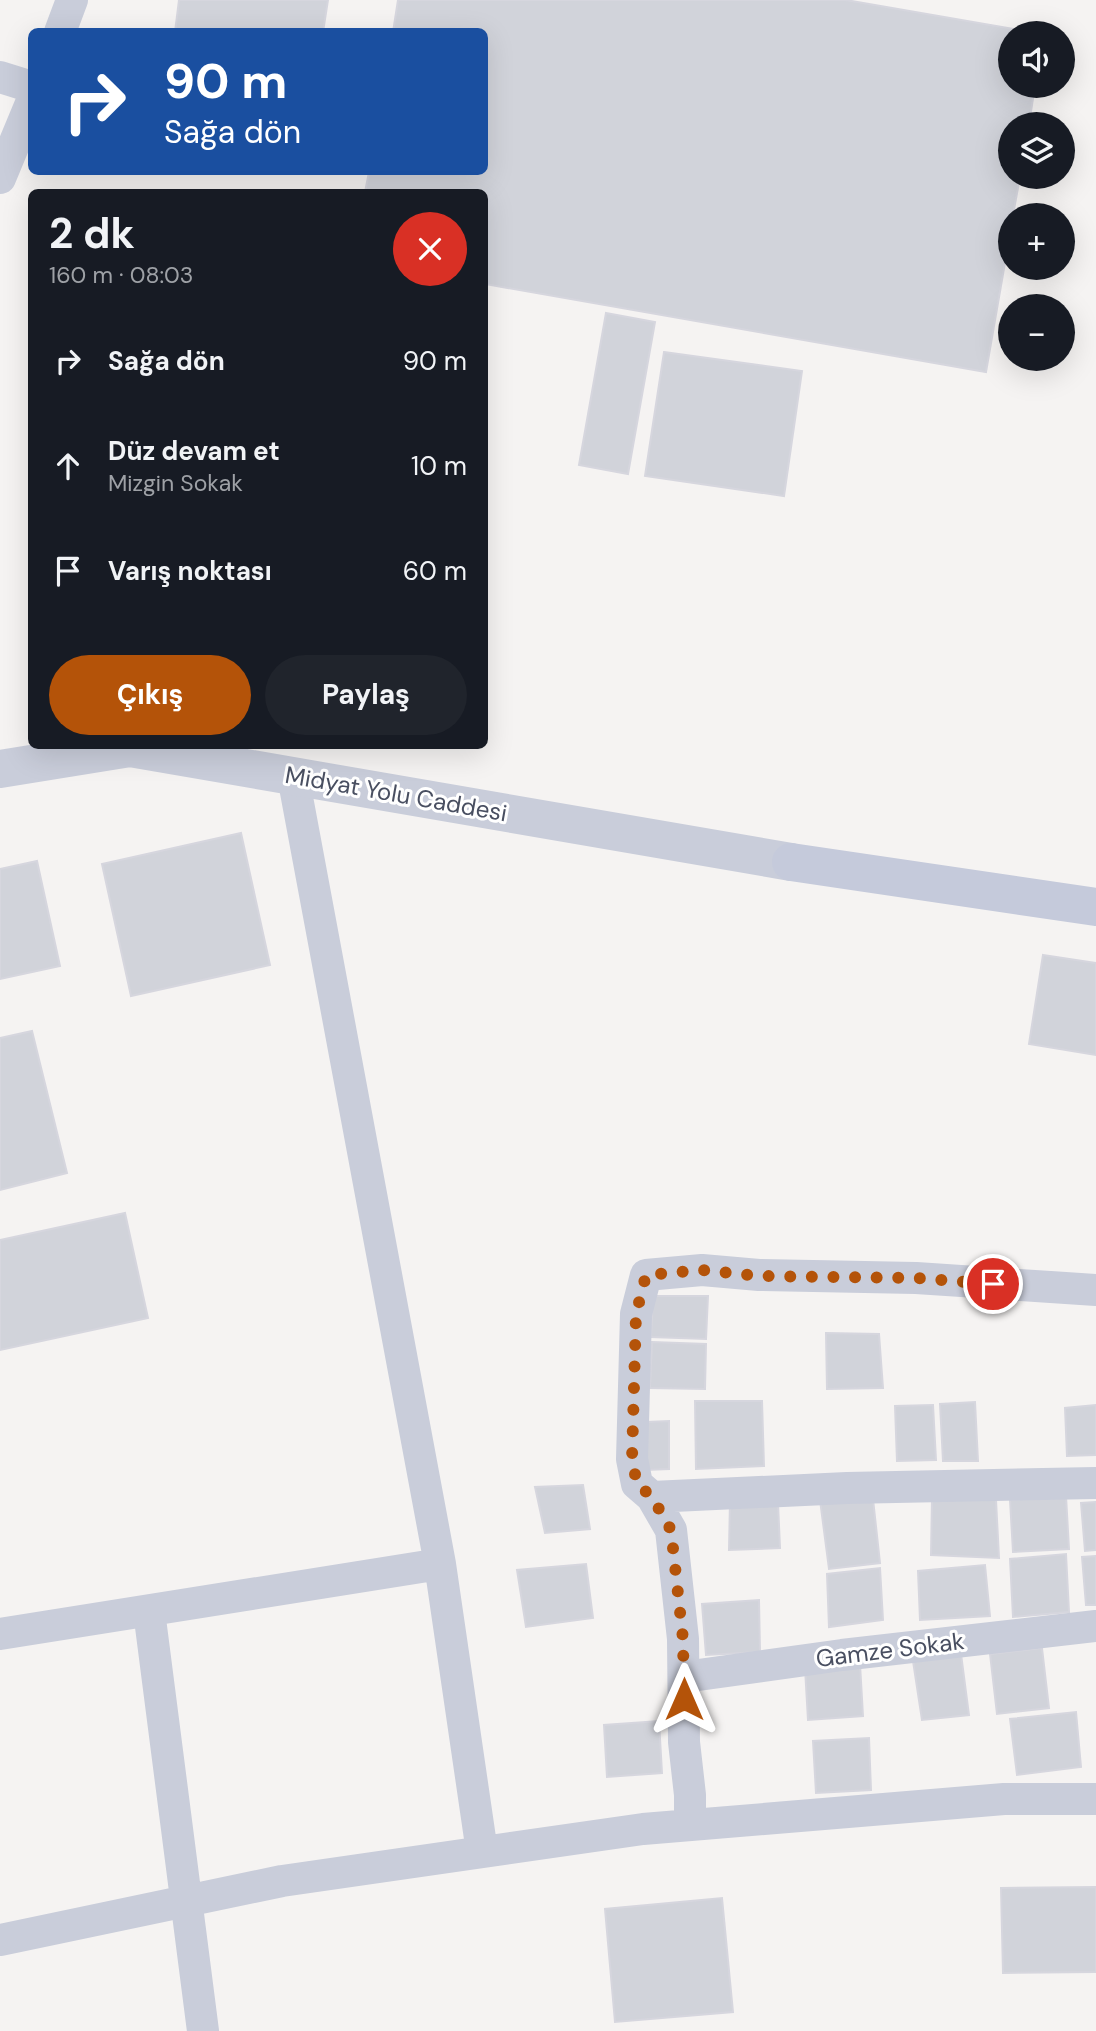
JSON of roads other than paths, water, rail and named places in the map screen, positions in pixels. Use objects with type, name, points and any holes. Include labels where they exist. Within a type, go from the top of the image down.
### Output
[{"type":"main road","points":[[791,862],[1096,884]]},
{"type":"main road","points":[[791,862],[1096,907]]},
{"type":"street","points":[[62,28],[72,0]]},
{"type":"street","points":[[0,77],[28,86]]},
{"type":"street","points":[[0,178],[28,111]]},
{"type":"street","name":"Midyat Yolu Caddesi","points":[[0,769],[124,749]]},
{"type":"street","name":"Midyat Yolu Caddesi","points":[[136,749],[791,862]]},
{"type":"street","points":[[293,776],[440,1564],[482,1852]]},
{"type":"street","points":[[690,1825],[690,1795],[684,1742],[683,1639],[671,1530],[652,1497],[637,1484],[632,1459],[636,1314],[646,1275],[702,1270],[759,1276],[916,1278],[1096,1290]]},
{"type":"street","points":[[652,1497],[847,1488],[1096,1483]]},
{"type":"street","points":[[0,1634],[440,1564]]},
{"type":"street","points":[[149,1611],[203,2031]]},
{"type":"street","name":"Gamze Sokak","points":[[684,1677],[842,1655],[1096,1626]]},
{"type":"street","points":[[0,1940],[282,1881],[643,1829],[1004,1800],[1096,1799]]}]
